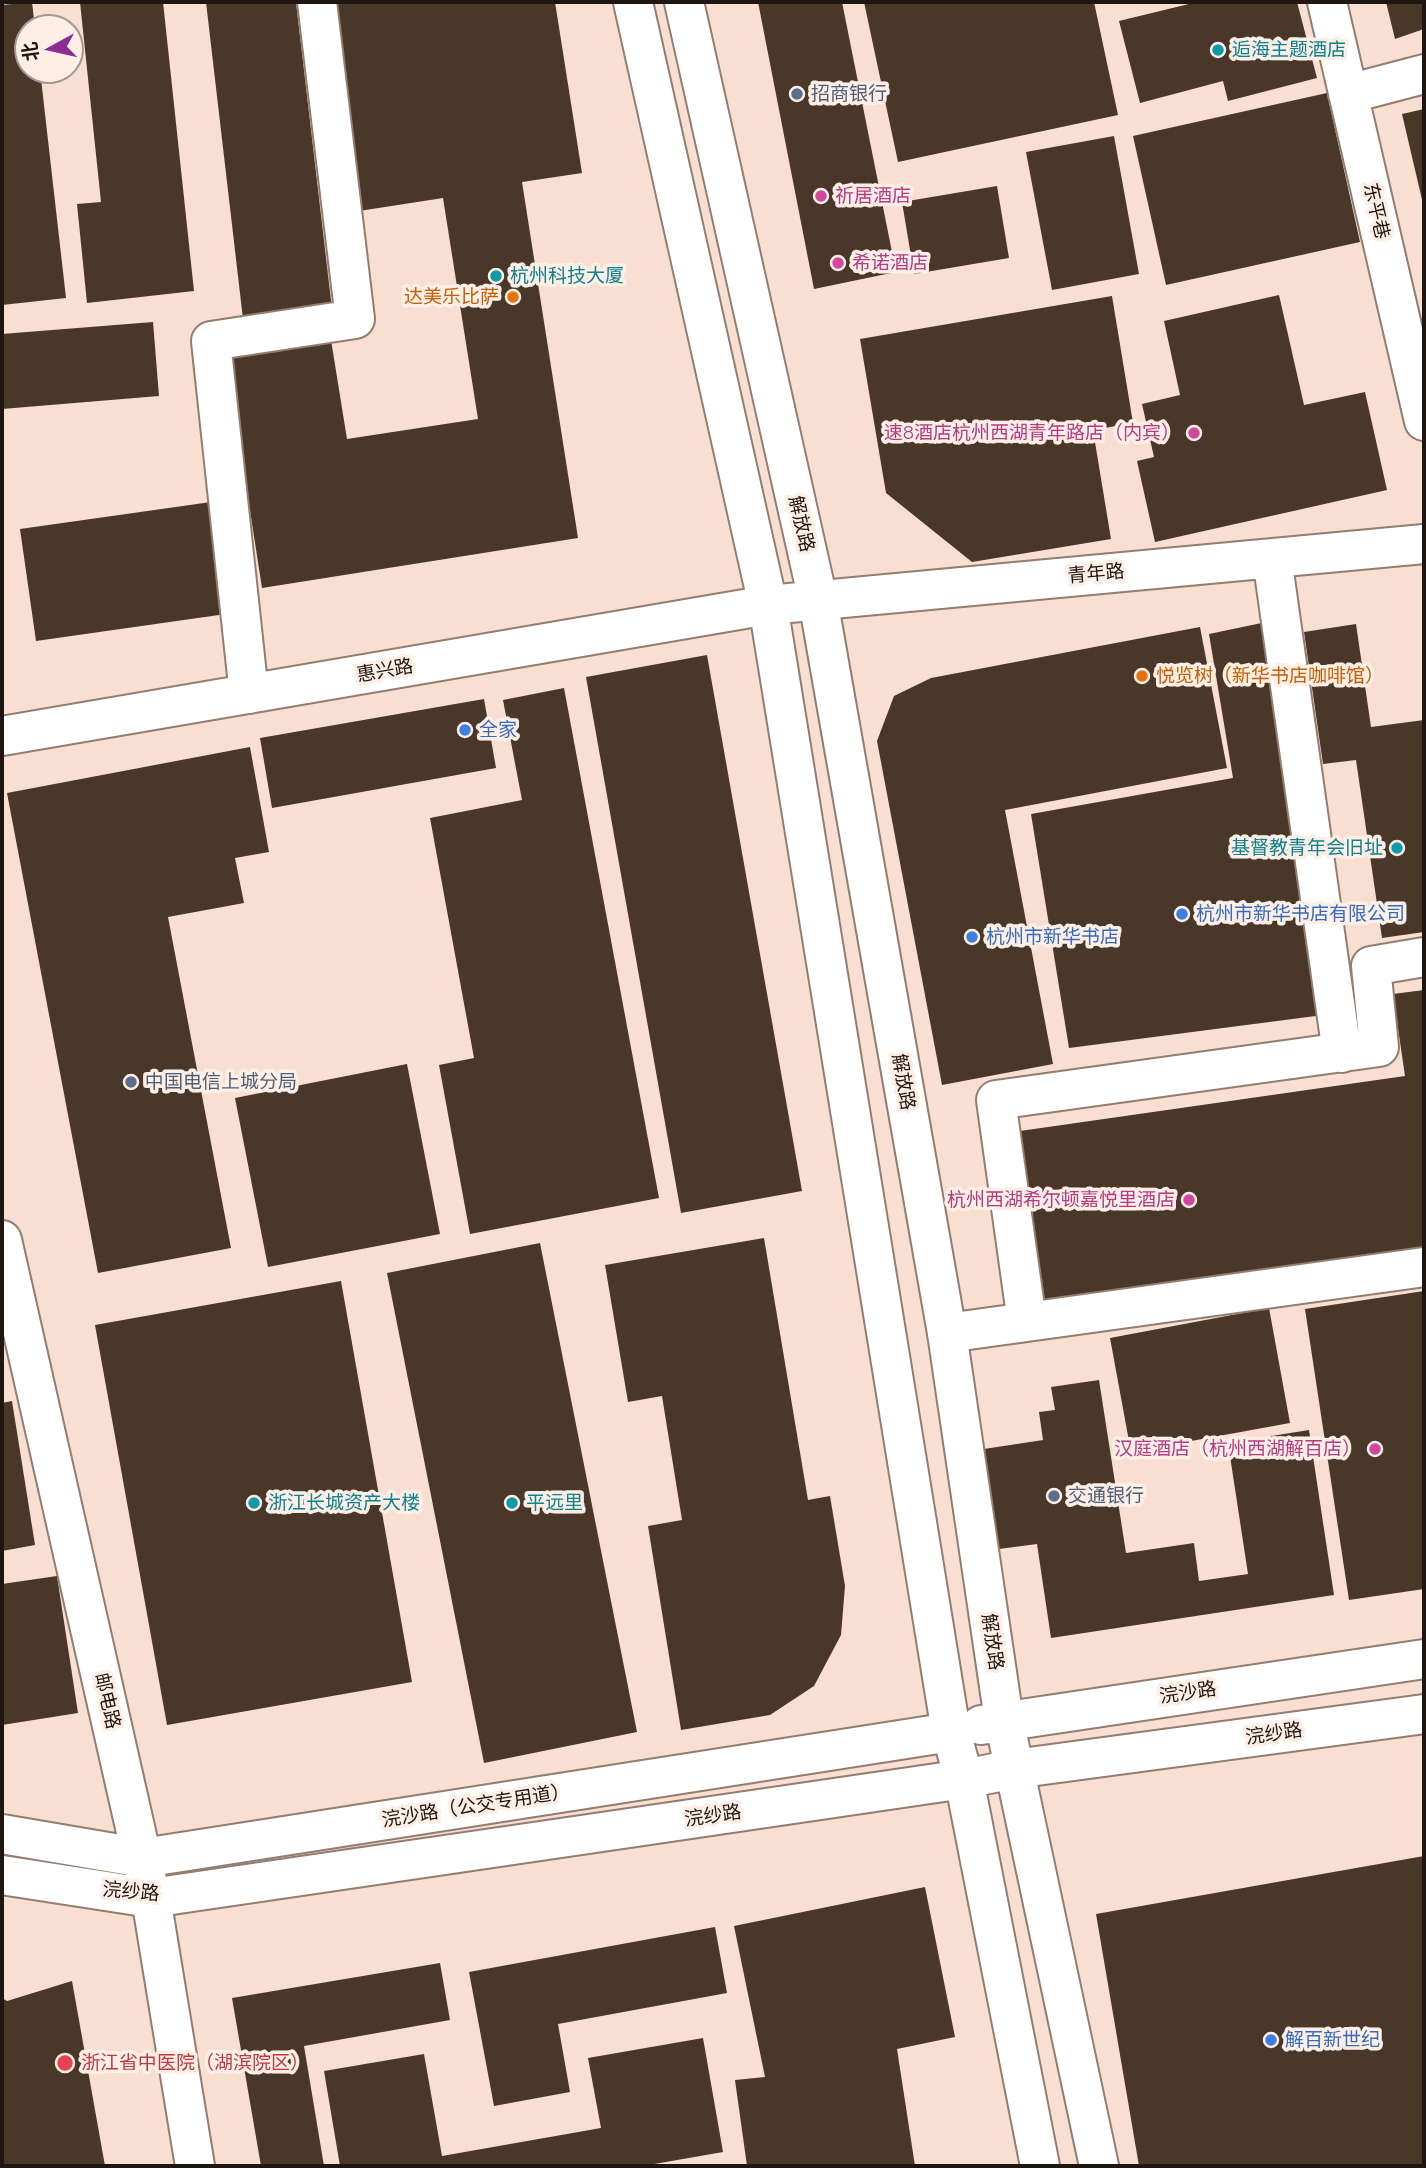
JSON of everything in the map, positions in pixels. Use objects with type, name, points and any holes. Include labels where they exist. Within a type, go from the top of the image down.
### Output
[{"type":"main road","points":[[249,694],[211,341],[355,319],[317,2]]},
{"type":"main road","points":[[633,2],[768,605],[951,1732],[964,1779],[1040,2166]]},
{"type":"main road","name":"解放路","points":[[684,2],[818,600],[947,1333],[1004,1720],[1099,2166]]},
{"type":"main road","name":"东平巷","points":[[1327,2],[1424,421]]},
{"type":"main road","points":[[1348,94],[1424,74]]},
{"type":"main road","name":"青年路","points":[[768,605],[1424,544]]},
{"type":"main road","points":[[1272,558],[1342,1053]]},
{"type":"main road","name":"惠兴路","points":[[2,736],[768,605]]},
{"type":"main road","points":[[1027,1322],[996,1100],[1380,1048],[1371,966],[1424,957]]},
{"type":"main road","name":"邮电路","points":[[2,1240],[143,1858],[195,2166]]},
{"type":"main road","points":[[947,1333],[1424,1267]]},
{"type":"main road","name":"浣沙路","points":[[951,1732],[1004,1720],[1424,1658]]},
{"type":"main road","name":"浣纱路","points":[[2,1875],[151,1898],[964,1779],[1014,1769],[1424,1714]]},
{"type":"main road","name":"浣沙路（公交专用道）","points":[[2,1835],[143,1858],[951,1732]]},
{"type":"building","points":[[32,2],[33,14],[14,14],[14,84],[42,84],[66,298],[2,305],[2,5]]},
{"type":"building","points":[[80,2],[163,2],[194,291],[87,303],[77,204],[101,202],[84,40],[84,14],[81,14]]},
{"type":"building","points":[[206,2],[296,2],[332,309],[243,319]]},
{"type":"building","name":"杭州科技大厦","points":[[326,2],[555,2],[582,173],[522,182],[578,538],[262,588],[226,356],[331,340],[347,439],[478,419],[443,198],[359,211]]},
{"type":"building","points":[[758,2],[842,2],[896,272],[814,289]]},
{"type":"building","points":[[864,2],[1094,2],[1118,115],[898,162]]},
{"type":"building","name":"逅海主题酒店","points":[[1197,2],[1297,2],[1317,78],[1228,101],[1223,81],[1140,103],[1119,21]]},
{"type":"building","points":[[1386,2],[1424,2],[1424,29],[1395,39]]},
{"type":"building","points":[[1327,93],[1360,242],[1166,285],[1133,136]]},
{"type":"building","points":[[1424,109],[1424,204],[1423,204],[1402,114]]},
{"type":"building","points":[[1114,136],[1139,274],[1052,290],[1026,152]]},
{"type":"building","points":[[997,186],[1009,258],[914,274],[902,202]]},
{"type":"building","points":[[1279,295],[1304,405],[1365,392],[1387,490],[1155,542],[1137,461],[1154,457],[1142,404],[1180,395],[1164,321]]},
{"type":"building","points":[[1112,296],[1133,423],[1093,430],[1111,539],[972,562],[886,493],[860,339]]},
{"type":"building","points":[[153,322],[159,396],[2,409],[2,334]]},
{"type":"building","points":[[211,502],[226,614],[36,641],[20,529]]},
{"type":"building","name":"杭州市新华书店有限公司","points":[[1276,620],[1331,1014],[1069,1048],[1031,814],[1233,778],[1209,634]]},
{"type":"building","name":"基督教青年会旧址","points":[[1356,624],[1371,727],[1424,720],[1424,932],[1382,938],[1356,760],[1323,764],[1304,632]]},
{"type":"building","name":"杭州市新华书店","points":[[1200,627],[1227,768],[1005,810],[1053,1064],[942,1085],[877,741],[894,696],[931,678]]},
{"type":"building","points":[[707,655],[802,1191],[681,1213],[586,677]]},
{"type":"building","points":[[564,688],[659,1198],[470,1234],[439,1065],[474,1058],[430,818],[522,800],[503,700]]},
{"type":"building","points":[[484,699],[496,768],[272,808],[260,738]]},
{"type":"building","name":"中国电信上城分局","points":[[250,747],[269,852],[235,858],[244,903],[168,917],[231,1248],[98,1273],[7,793]]},
{"type":"building","points":[[1424,990],[1424,1249],[1045,1303],[1020,1131],[1405,1076],[1393,994]]},
{"type":"building","points":[[407,1064],[440,1234],[268,1267],[235,1098]]},
{"type":"building","points":[[764,1238],[808,1500],[830,1496],[845,1586],[841,1635],[814,1686],[770,1715],[681,1730],[648,1526],[682,1520],[662,1396],[628,1402],[605,1265]]},
{"type":"building","name":"平远里","points":[[540,1243],[637,1732],[484,1763],[387,1273]]},
{"type":"building","name":"浙江长城资产大楼","points":[[341,1281],[412,1682],[167,1725],[95,1325]]},
{"type":"building","name":"汉庭酒店（杭州西湖解百店）","points":[[1424,1291],[1424,1589],[1349,1600],[1305,1309]]},
{"type":"building","points":[[1269,1308],[1290,1423],[1131,1452],[1110,1338]]},
{"type":"building","name":"交通银行","points":[[1099,1380],[1126,1553],[1194,1543],[1199,1581],[1248,1574],[1228,1443],[1309,1430],[1334,1595],[1051,1638],[1037,1544],[999,1549],[984,1449],[1043,1440],[1039,1412],[1055,1410],[1051,1387]]},
{"type":"building","points":[[12,1401],[35,1545],[2,1551],[2,1403]]},
{"type":"building","points":[[57,1576],[78,1713],[2,1725],[2,1584]]},
{"type":"building","name":"解百新世纪","points":[[1424,1856],[1424,2166],[1139,2166],[1096,1914]]},
{"type":"building","points":[[925,1887],[955,2037],[897,2049],[915,2166],[747,2166],[735,2080],[765,2077],[734,1926]]},
{"type":"building","points":[[715,1927],[727,1993],[558,2024],[570,2092],[494,2106],[469,1972]]},
{"type":"building","points":[[440,1963],[450,2020],[304,2046],[324,2166],[261,2166],[232,1998]]},
{"type":"building","points":[[72,1981],[105,2166],[2,2166],[2,1998],[7,2001]]},
{"type":"building","points":[[703,2038],[723,2152],[643,2166],[340,2166],[324,2071],[424,2054],[442,2156],[601,2128],[588,2058]]},
{"type":"place","name":"逅海主题酒店","points":[[1218,50]]},
{"type":"place","name":"招商银行","points":[[797,94]]},
{"type":"place","name":"祈居酒店","points":[[821,196]]},
{"type":"place","name":"希诺酒店","points":[[838,263]]},
{"type":"place","name":"杭州科技大厦","points":[[496,276]]},
{"type":"place","name":"达美乐比萨","points":[[513,297]]},
{"type":"place","name":"速8酒店杭州西湖青年路店（内宾）","points":[[1194,433]]},
{"type":"place","name":"悦览树（新华书店咖啡馆）","points":[[1142,676]]},
{"type":"place","name":"全家","points":[[465,730]]},
{"type":"place","name":"基督教青年会旧址","points":[[1397,848]]},
{"type":"place","name":"杭州市新华书店有限公司","points":[[1182,914]]},
{"type":"place","name":"杭州市新华书店","points":[[972,937]]},
{"type":"place","name":"中国电信上城分局","points":[[131,1082]]},
{"type":"place","name":"杭州西湖希尔顿嘉悦里酒店","points":[[1189,1200]]},
{"type":"place","name":"汉庭酒店（杭州西湖解百店）","points":[[1375,1449]]},
{"type":"place","name":"交通银行","points":[[1054,1496]]},
{"type":"place","name":"浙江长城资产大楼","points":[[254,1503]]},
{"type":"place","name":"平远里","points":[[512,1503]]},
{"type":"place","name":"解百新世纪","points":[[1271,2040]]},
{"type":"place","name":"浙江省中医院（湖滨院区）","points":[[65,2063]]}]
